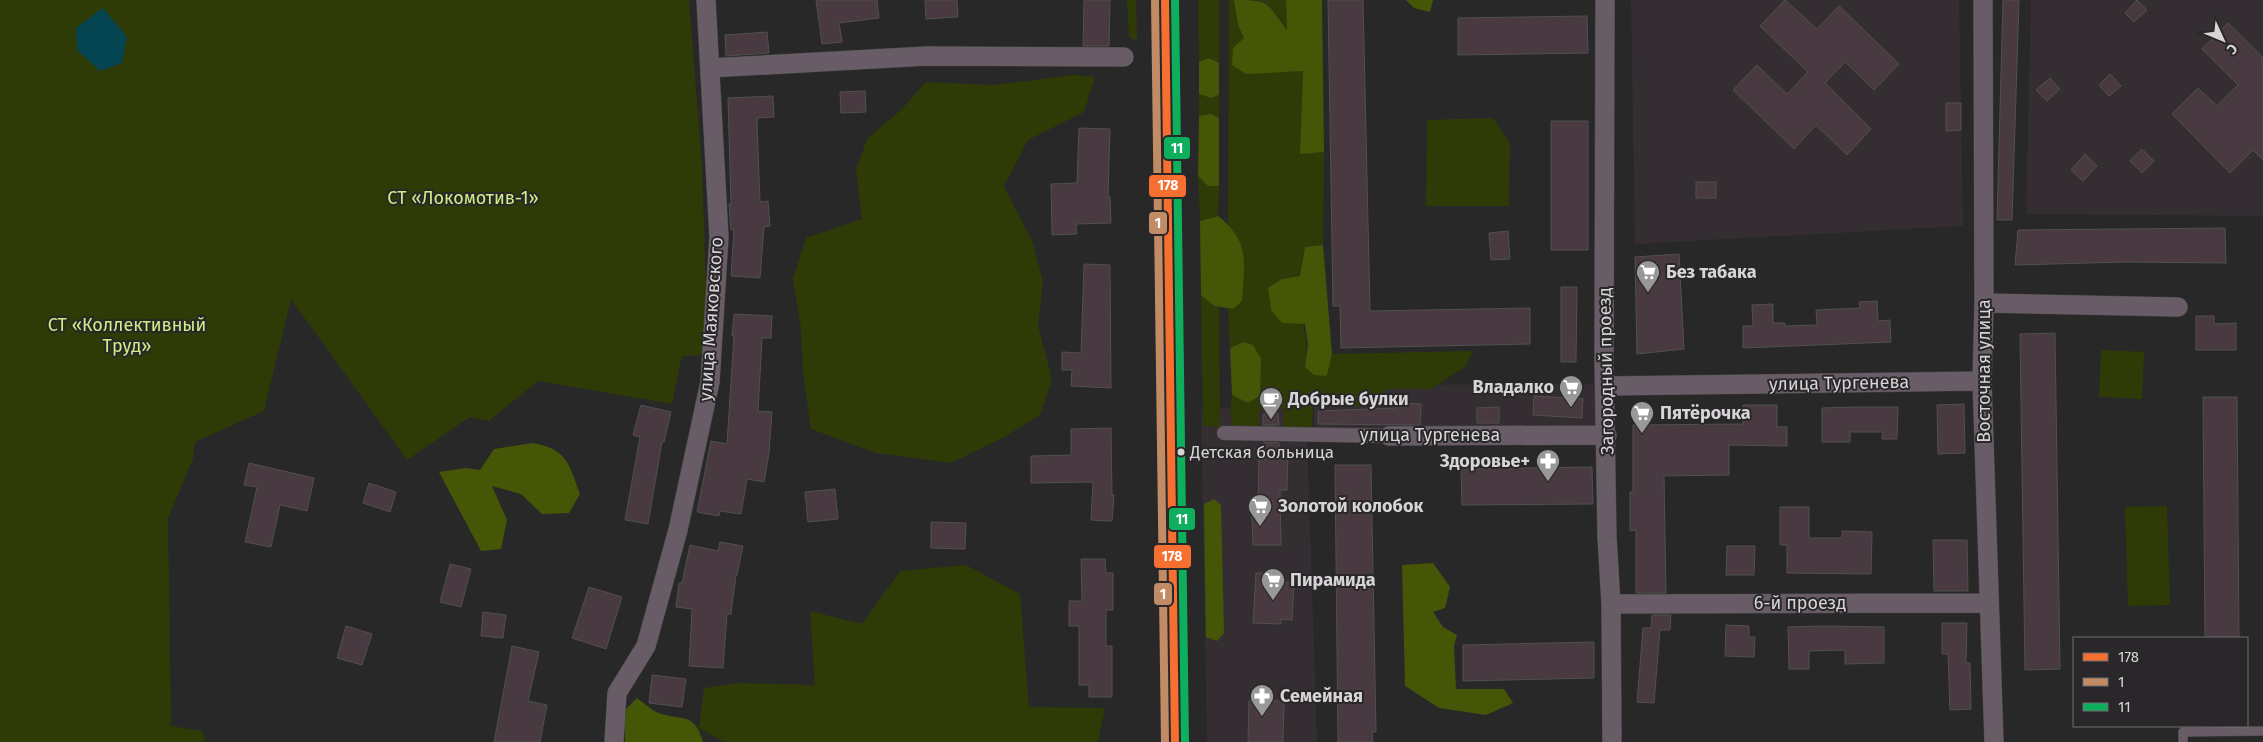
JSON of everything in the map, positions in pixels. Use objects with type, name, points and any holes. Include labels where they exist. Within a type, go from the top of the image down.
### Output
[{"type":"main road","points":[[1165,0],[1175,742]]},
{"type":"street","name":"улица Маяковского","points":[[614,742],[617,693],[646,646],[678,530],[710,382],[719,237],[706,0]]},
{"type":"street","name":"Загородный проезд","points":[[1605,0],[1604,361],[1607,435],[1607,537],[1611,604],[1612,742]]},
{"type":"street","name":"Восточная улица","points":[[1983,0],[1984,303],[1982,381],[1994,742]]},
{"type":"street","points":[[710,68],[927,56],[1124,57]]},
{"type":"street","points":[[1984,303],[2178,307]]},
{"type":"street","name":"улица Тургенева","points":[[1605,386],[1982,381]]},
{"type":"street","name":"улица Тургенева","points":[[1224,433],[1389,436],[1607,435]]},
{"type":"street","name":"6-й проезд","points":[[1611,604],[1988,603]]},
{"type":"lane","points":[[2183,742],[2183,732],[2263,731]]},
{"type":"shaded area","points":[[1631,0],[1959,0],[1963,226],[1635,244]]},
{"type":"shaded area","points":[[2031,0],[2263,0],[2263,216],[2026,214]]},
{"type":"shaded area","points":[[1596,384],[1596,429],[1314,430],[1314,385]]},
{"type":"shaded area","points":[[1306,405],[1317,742],[1207,742],[1201,409]]},
{"type":"green space","name":"СТ «Локомотив-1»","points":[[0,0],[689,0],[702,166],[708,355],[682,356],[672,404],[538,381],[489,421],[470,417],[407,460],[291,299],[264,411],[195,442],[193,459],[168,518],[171,726],[203,731],[205,742],[0,742]]},
{"type":"green space","points":[[1127,0],[1136,0],[1137,41],[1129,37]]},
{"type":"green space","points":[[1198,0],[1219,0],[1219,63],[1209,58],[1199,62]]},
{"type":"green space","points":[[1229,0],[1234,0],[1238,25],[1244,38],[1289,73],[1303,70],[1300,153],[1324,152],[1323,245],[1305,247],[1300,276],[1282,279],[1299,312],[1305,330],[1305,367],[1327,376],[1332,354],[1473,351],[1465,367],[1431,389],[1385,389],[1384,406],[1313,407],[1312,427],[1284,428],[1283,408],[1259,410],[1259,429],[1234,427],[1230,415],[1232,395],[1248,403],[1243,342],[1230,348],[1228,308],[1233,309],[1228,224]]},
{"type":"green space","points":[[1234,0],[1255,1],[1266,4],[1287,30],[1286,0],[1322,0],[1324,152],[1300,154],[1303,71],[1246,74],[1232,65],[1233,48],[1244,38],[1238,25]]},
{"type":"green space","points":[[1258,0],[1286,0],[1287,30],[1268,4]]},
{"type":"green space","points":[[1406,0],[1433,0],[1430,12],[1414,8]]},
{"type":"green space","points":[[1209,58],[1219,63],[1219,95],[1211,98],[1199,94],[1199,62]]},
{"type":"green space","points":[[1074,75],[1095,77],[1084,112],[1028,140],[1004,186],[1032,241],[1043,281],[1038,326],[1052,379],[1040,415],[1006,436],[951,463],[876,453],[811,429],[803,373],[801,328],[793,279],[806,238],[862,219],[856,170],[867,139],[901,110],[926,82],[993,85]]},
{"type":"green space","points":[[1199,94],[1211,98],[1219,95],[1219,118],[1211,114],[1199,116]]},
{"type":"green space","points":[[1211,114],[1219,118],[1219,186],[1208,186],[1198,176],[1199,116]]},
{"type":"green space","points":[[1493,118],[1510,144],[1509,206],[1426,206],[1427,120]]},
{"type":"green space","points":[[1198,176],[1208,186],[1219,186],[1218,216],[1200,221]]},
{"type":"green space","points":[[1218,216],[1236,235],[1243,254],[1242,301],[1233,309],[1214,306],[1201,295],[1200,221]]},
{"type":"green space","points":[[1323,245],[1332,354],[1327,376],[1314,375],[1305,367],[1308,345],[1305,324],[1282,323],[1271,310],[1268,288],[1282,279],[1300,276],[1305,247]]},
{"type":"green space","points":[[1201,295],[1214,306],[1219,307],[1220,427],[1203,426]]},
{"type":"green space","points":[[1243,342],[1253,345],[1261,359],[1260,396],[1248,403],[1232,395],[1230,348]]},
{"type":"green space","points":[[2101,350],[2144,352],[2142,399],[2099,397]]},
{"type":"green space","points":[[533,443],[554,449],[566,460],[580,494],[569,513],[542,514],[521,494],[492,486],[507,520],[501,549],[481,551],[439,472],[466,468],[480,470],[494,449]]},
{"type":"green space","points":[[1214,499],[1221,505],[1224,633],[1217,641],[1206,637],[1204,504]]},
{"type":"green space","points":[[2167,506],[2170,605],[2128,606],[2125,507]]},
{"type":"green space","points":[[1433,563],[1450,587],[1445,608],[1433,612],[1443,627],[1457,635],[1454,646],[1456,689],[1504,689],[1513,703],[1486,715],[1439,708],[1405,686],[1402,565]]},
{"type":"green space","points":[[966,565],[1020,594],[1029,707],[1105,708],[1098,742],[724,742],[699,728],[704,688],[738,683],[815,685],[810,611],[862,624],[900,571]]},
{"type":"green space","points":[[637,698],[656,712],[691,721],[703,742],[625,742],[625,710]]},
{"type":"water","points":[[103,8],[127,37],[122,63],[100,71],[77,50],[76,28]]},
{"type":"building","points":[[816,0],[877,0],[879,18],[839,23],[842,42],[822,44]]},
{"type":"building","points":[[925,0],[957,0],[958,17],[926,19]]},
{"type":"building","points":[[1084,0],[1110,0],[1109,46],[1083,46]]},
{"type":"building","points":[[1328,0],[1363,0],[1370,311],[1530,308],[1530,344],[1341,348],[1340,306],[1333,306]]},
{"type":"building","points":[[1785,0],[1817,29],[1839,6],[1899,64],[1874,90],[1845,62],[1825,83],[1871,129],[1847,155],[1816,125],[1794,149],[1733,90],[1757,65],[1787,94],[1808,72],[1760,26]]},
{"type":"building","points":[[2003,0],[2019,0],[2012,220],[1997,220]]},
{"type":"building","points":[[2137,0],[2147,10],[2134,22],[2125,13]]},
{"type":"building","points":[[1587,16],[1588,53],[1458,55],[1458,18]]},
{"type":"building","points":[[2228,23],[2263,58],[2263,160],[2253,150],[2230,173],[2172,114],[2198,88],[2217,106],[2238,85],[2202,49]]},
{"type":"building","points":[[767,32],[769,53],[726,56],[725,35]]},
{"type":"building","points":[[2110,74],[2121,86],[2109,96],[2099,85]]},
{"type":"building","points":[[2050,78],[2060,89],[2047,101],[2036,90]]},
{"type":"building","points":[[865,91],[866,112],[841,113],[840,92]]},
{"type":"building","points":[[773,96],[774,117],[758,118],[757,122],[760,202],[768,201],[770,226],[764,227],[760,278],[731,276],[734,229],[731,230],[729,204],[731,204],[728,98]]},
{"type":"building","points":[[1946,103],[1961,103],[1961,130],[1946,131]]},
{"type":"building","points":[[1551,121],[1588,121],[1588,250],[1551,250]]},
{"type":"building","points":[[1079,128],[1110,129],[1108,197],[1110,197],[1111,223],[1076,224],[1077,234],[1052,235],[1051,184],[1077,183]]},
{"type":"building","points":[[2142,149],[2154,161],[2142,173],[2130,161]]},
{"type":"building","points":[[2085,154],[2097,166],[2083,181],[2071,170]]},
{"type":"building","points":[[1696,182],[1716,182],[1716,198],[1696,198]]},
{"type":"building","points":[[2225,228],[2226,263],[2126,262],[2015,265],[2018,230]]},
{"type":"building","points":[[1508,231],[1510,259],[1491,260],[1489,233]]},
{"type":"building","points":[[1679,254],[1684,349],[1637,354],[1635,257]]},
{"type":"building","points":[[1084,264],[1110,265],[1111,388],[1071,386],[1072,370],[1062,370],[1062,352],[1081,353]]},
{"type":"building","points":[[1561,287],[1577,287],[1576,362],[1561,362]]},
{"type":"building","points":[[1877,301],[1878,321],[1890,320],[1891,342],[1743,348],[1743,326],[1753,326],[1752,305],[1773,304],[1773,323],[1785,323],[1785,326],[1817,325],[1816,310],[1860,308],[1859,302]]},
{"type":"building","points":[[734,314],[772,316],[771,338],[762,338],[758,411],[772,412],[769,453],[764,482],[747,479],[741,514],[720,511],[719,516],[697,512],[711,441],[727,444]]},
{"type":"building","points":[[2196,316],[2214,316],[2214,324],[2236,323],[2236,350],[2196,350]]},
{"type":"building","points":[[2055,333],[2060,669],[2025,670],[2020,334]]},
{"type":"building","points":[[1534,396],[1583,399],[1582,418],[1533,415]]},
{"type":"building","points":[[2203,397],[2237,397],[2239,637],[2205,637]]},
{"type":"building","points":[[1396,403],[1421,404],[1420,425],[1318,424],[1318,411],[1396,408]]},
{"type":"building","points":[[1964,404],[1965,453],[1938,454],[1937,405]]},
{"type":"building","points":[[641,405],[671,412],[664,442],[662,442],[648,524],[625,520],[640,437],[633,435]]},
{"type":"building","points":[[1743,405],[1777,405],[1777,427],[1787,427],[1787,446],[1729,445],[1729,475],[1664,476],[1666,593],[1636,593],[1636,530],[1630,531],[1630,492],[1633,492],[1633,425],[1743,424]]},
{"type":"building","points":[[1499,407],[1499,423],[1477,423],[1477,408]]},
{"type":"building","points":[[1898,407],[1897,439],[1882,439],[1883,432],[1850,432],[1850,442],[1822,442],[1822,408]]},
{"type":"building","points":[[1278,413],[1279,425],[1263,425],[1263,414]]},
{"type":"building","points":[[1111,428],[1112,495],[1114,495],[1112,521],[1091,520],[1093,482],[1031,483],[1031,456],[1071,455],[1071,429]]},
{"type":"building","points":[[1264,442],[1279,443],[1279,449],[1288,449],[1287,490],[1280,490],[1281,545],[1253,545],[1252,516],[1258,516],[1259,449],[1264,449]]},
{"type":"building","points":[[249,463],[314,478],[307,511],[280,505],[271,547],[245,542],[257,487],[244,485]]},
{"type":"building","points":[[1335,465],[1371,465],[1376,732],[1372,732],[1373,742],[1338,742]]},
{"type":"building","points":[[1592,467],[1593,504],[1462,505],[1461,469]]},
{"type":"building","points":[[369,483],[396,492],[390,512],[363,503]]},
{"type":"building","points":[[835,489],[838,519],[808,522],[805,492]]},
{"type":"building","points":[[1780,507],[1809,507],[1809,538],[1842,538],[1842,531],[1872,532],[1871,574],[1787,573],[1787,545],[1780,545]]},
{"type":"building","points":[[931,522],[966,523],[965,549],[931,548]]},
{"type":"building","points":[[1933,540],[1967,540],[1968,591],[1934,591]]},
{"type":"building","points":[[720,542],[743,546],[736,575],[731,614],[727,614],[723,668],[689,666],[692,609],[676,607],[679,583],[682,583],[690,545],[718,551]]},
{"type":"building","points":[[1727,546],[1755,546],[1754,575],[1726,575]]},
{"type":"building","points":[[1081,559],[1105,559],[1106,573],[1113,573],[1113,610],[1106,610],[1106,646],[1112,646],[1112,697],[1089,697],[1089,685],[1079,685],[1079,626],[1069,626],[1069,601],[1082,601]]},
{"type":"building","points":[[450,564],[471,569],[461,607],[440,602]]},
{"type":"building","name":"Пирамида","points":[[1256,573],[1281,574],[1281,582],[1294,583],[1292,620],[1281,619],[1281,624],[1253,623]]},
{"type":"building","points":[[589,587],[622,597],[606,649],[572,638]]},
{"type":"building","points":[[483,612],[506,615],[503,638],[481,636]]},
{"type":"building","points":[[1652,615],[1671,615],[1670,630],[1660,630],[1654,703],[1637,702],[1643,628],[1651,628]]},
{"type":"building","points":[[1942,623],[1967,623],[1966,663],[1970,663],[1971,709],[1950,710],[1948,654],[1942,654]]},
{"type":"building","points":[[1726,625],[1749,626],[1749,637],[1755,637],[1754,657],[1725,656]]},
{"type":"building","points":[[346,626],[372,634],[362,665],[337,658]]},
{"type":"building","points":[[1788,627],[1884,627],[1884,663],[1845,664],[1845,650],[1809,651],[1809,669],[1789,669]]},
{"type":"building","points":[[1594,642],[1594,678],[1463,681],[1463,645]]},
{"type":"building","points":[[512,646],[539,652],[528,701],[547,705],[540,742],[494,742]]},
{"type":"building","points":[[652,675],[686,679],[682,707],[649,703]]},
{"type":"building","points":[[1249,701],[1284,701],[1283,742],[1248,742]]},
{"type":"transit line","name":"1","points":[[1155,0],[1165,742]]},
{"type":"transit line","name":"178","points":[[1165,0],[1175,742]]},
{"type":"transit line","name":"11","points":[[1175,0],[1185,742]]},
{"type":"place","name":"Без табака","points":[[1648,293]]},
{"type":"place","name":"Владалко","points":[[1571,408]]},
{"type":"place","name":"Добрые булки","points":[[1271,420]]},
{"type":"place","name":"Пятёрочка","points":[[1642,434]]},
{"type":"place","name":"Детская больница","points":[[1181,452]]},
{"type":"place","name":"Здоровье+","points":[[1548,482]]},
{"type":"place","name":"Золотой колобок","points":[[1260,527]]},
{"type":"place","name":"Пирамида","points":[[1273,601]]},
{"type":"place","name":"Семейная","points":[[1262,717]]},
{"type":"park label","name":"СТ «Коллективный Труд»","points":[[127,335]]}]
